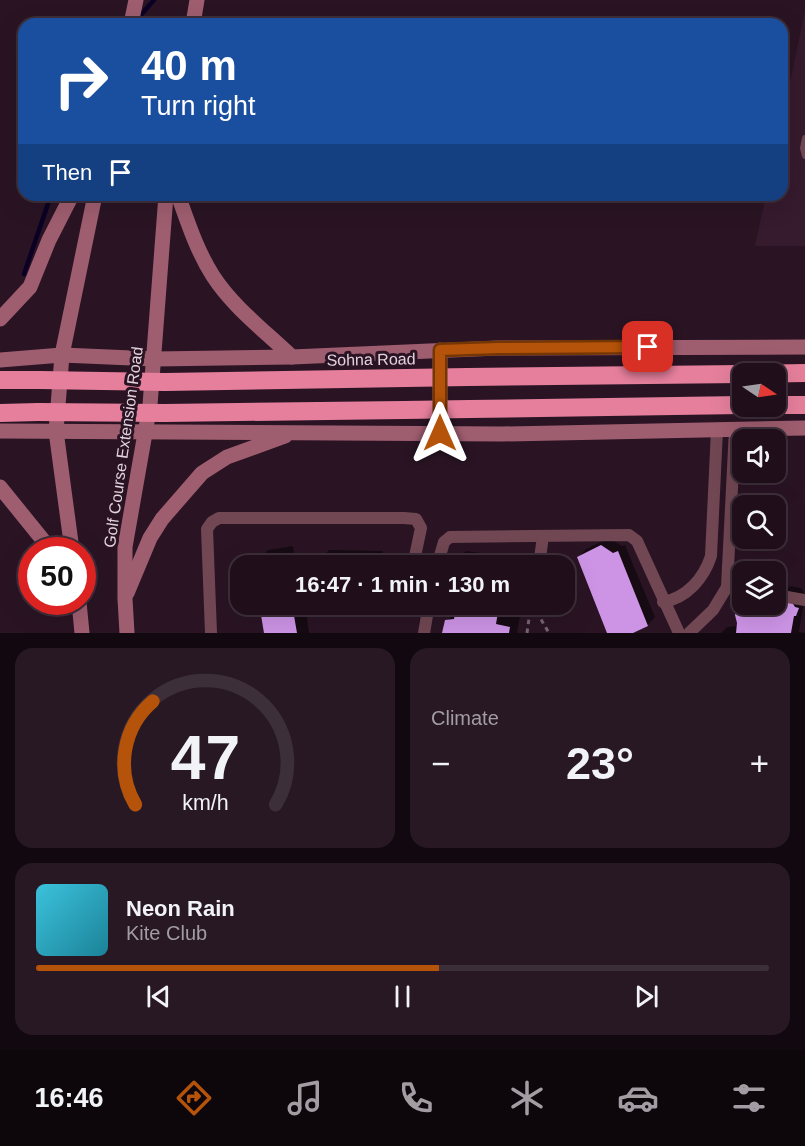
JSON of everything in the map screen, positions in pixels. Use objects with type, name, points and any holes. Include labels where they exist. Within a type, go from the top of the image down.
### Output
[{"type":"highway","points":[[786,373],[805,373]]},
{"type":"highway","name":"Sohna Road","points":[[0,380],[165,382],[732,374]]},
{"type":"highway","points":[[0,413],[732,405]]},
{"type":"highway","points":[[786,405],[805,405]]},
{"type":"main road","points":[[132,18],[136,0]]},
{"type":"main road","points":[[194,18],[197,0]]},
{"type":"main road","points":[[0,319],[30,287],[69,201]]},
{"type":"main road","points":[[70,537],[56,431],[62,355],[94,201]]},
{"type":"main road","name":"Golf Course Extension Road","points":[[127,633],[125,547],[147,432],[155,359],[166,201]]},
{"type":"main road","points":[[180,201],[198,249],[214,277],[231,299],[292,357]]},
{"type":"main road","points":[[0,360],[62,355],[155,359],[292,357],[498,348],[805,347]]},
{"type":"main road","points":[[440,350],[440,433]]},
{"type":"main road","points":[[735,429],[805,428]]},
{"type":"main road","points":[[0,431],[440,433],[732,429]]},
{"type":"main road","points":[[125,599],[150,538],[162,519],[202,473],[227,457],[296,432]]},
{"type":"main road","points":[[0,487],[40,537]]},
{"type":"main road","points":[[80,615],[82,633]]},
{"type":"street","points":[[663,602],[672,600],[697,583],[708,567],[711,556],[717,430]]},
{"type":"street","points":[[689,633],[713,610],[727,587],[732,483]]},
{"type":"street","points":[[211,633],[207,529],[219,518],[416,519],[421,528],[415,555]]},
{"type":"street","points":[[440,555],[444,542],[450,537],[629,535],[637,541],[679,633]]},
{"type":"street","points":[[540,555],[543,536]]},
{"type":"street","points":[[727,587],[732,588]]},
{"type":"street","points":[[786,597],[805,600]]},
{"type":"street","points":[[424,633],[427,615]]},
{"type":"lane","points":[[805,138],[803,148],[805,156]]},
{"type":"path","points":[[527,633],[530,615]]},
{"type":"path","points":[[538,615],[549,633]]},
{"type":"shaded area","points":[[805,11],[805,246],[755,246],[765,201],[788,201],[788,92]]},
{"type":"building","points":[[601,545],[613,553],[618,551],[648,626],[633,633],[607,633],[577,557]]},
{"type":"building","points":[[786,598],[799,608],[794,616],[791,633],[736,633],[735,615],[786,615]]},
{"type":"building","points":[[261,615],[294,615],[297,633],[264,633]]},
{"type":"building","points":[[455,615],[498,615],[496,624],[510,627],[509,633],[442,633],[445,620],[454,619]]},
{"type":"waterway","points":[[139,17],[154,0]]},
{"type":"waterway","points":[[24,274],[49,201]]},
{"type":"route","points":[[440,433],[440,350],[648,347]]}]
